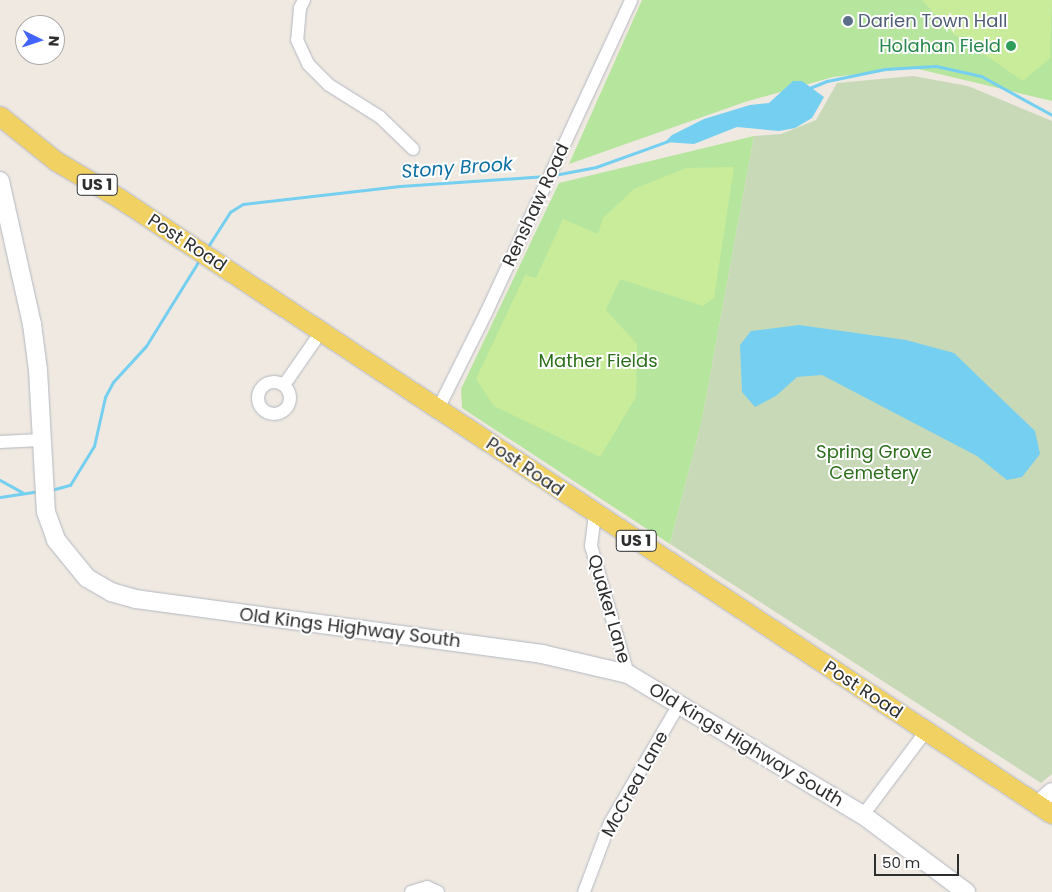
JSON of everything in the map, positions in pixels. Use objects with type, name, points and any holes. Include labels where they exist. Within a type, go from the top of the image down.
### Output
[{"type":"main road","name":"Post Road","points":[[0,116],[56,161],[119,198],[1045,810]]},
{"type":"street","points":[[304,0],[300,8],[297,40],[308,64],[329,85],[380,117],[413,149]]},
{"type":"street","name":"Renshaw Road","points":[[438,409],[631,0]]},
{"type":"street","name":"Old Kings Highway South","points":[[0,181],[32,324],[38,370],[43,490],[51,529],[77,567],[99,586],[122,596],[542,654],[628,674],[678,706],[863,816],[966,892]]},
{"type":"street","points":[[284,385],[322,332]]},
{"type":"street","points":[[0,442],[41,440]]},
{"type":"street","name":"Quaker Lane","points":[[595,514],[591,546],[628,674]]},
{"type":"street","name":"McCrea Lane","points":[[584,892],[610,823],[678,706]]},
{"type":"street","points":[[863,816],[926,732]]},
{"type":"street","points":[[1045,810],[1052,792]]},
{"type":"street","points":[[411,892],[427,887],[438,892]]},
{"type":"green space","points":[[642,0],[1052,0],[1052,101],[914,68],[833,77],[745,102],[569,164]]},
{"type":"green space","name":"Holahan Field","points":[[922,0],[1052,0],[1050,58],[1023,81],[954,34]]},
{"type":"green space","name":"Spring Grove Cemetery","points":[[913,76],[968,86],[1052,121],[1052,774],[1041,783],[670,544],[702,420],[754,136],[781,134],[816,120],[837,83]]},
{"type":"green space","name":"Mather Fields","points":[[754,136],[702,420],[670,544],[462,408],[461,389],[559,183]]},
{"type":"green space","points":[[734,167],[714,298],[703,306],[620,279],[606,310],[637,344],[636,397],[600,457],[494,406],[476,379],[525,275],[536,278],[563,219],[598,234],[603,218],[634,189],[686,168]]},
{"type":"water","points":[[793,81],[802,81],[824,97],[812,118],[795,128],[779,131],[737,127],[694,144],[665,142],[672,135],[704,119],[750,105],[769,103]]},
{"type":"water","points":[[799,325],[906,340],[954,353],[1035,431],[1040,454],[1022,477],[1007,480],[977,456],[822,375],[797,377],[776,396],[755,407],[742,392],[740,345],[751,331]]},
{"type":"waterway","name":"Stony Brook","points":[[807,89],[827,81],[885,69],[936,66],[981,76],[1052,115]]},
{"type":"waterway","name":"Stony Brook","points":[[554,175],[596,167],[668,141]]},
{"type":"waterway","name":"Stony Brook","points":[[207,248],[230,212],[243,204],[400,186],[546,176]]},
{"type":"waterway","name":"Stony Brook","points":[[51,490],[70,485],[94,446],[105,397],[113,382],[146,346],[200,259]]},
{"type":"waterway","points":[[0,480],[22,492]]},
{"type":"waterway","name":"Stony Brook","points":[[0,497],[40,491]]},
{"type":"place","name":"Darien Town Hall","points":[[848,21]]},
{"type":"place","name":"Holahan Field","points":[[1011,46]]}]
